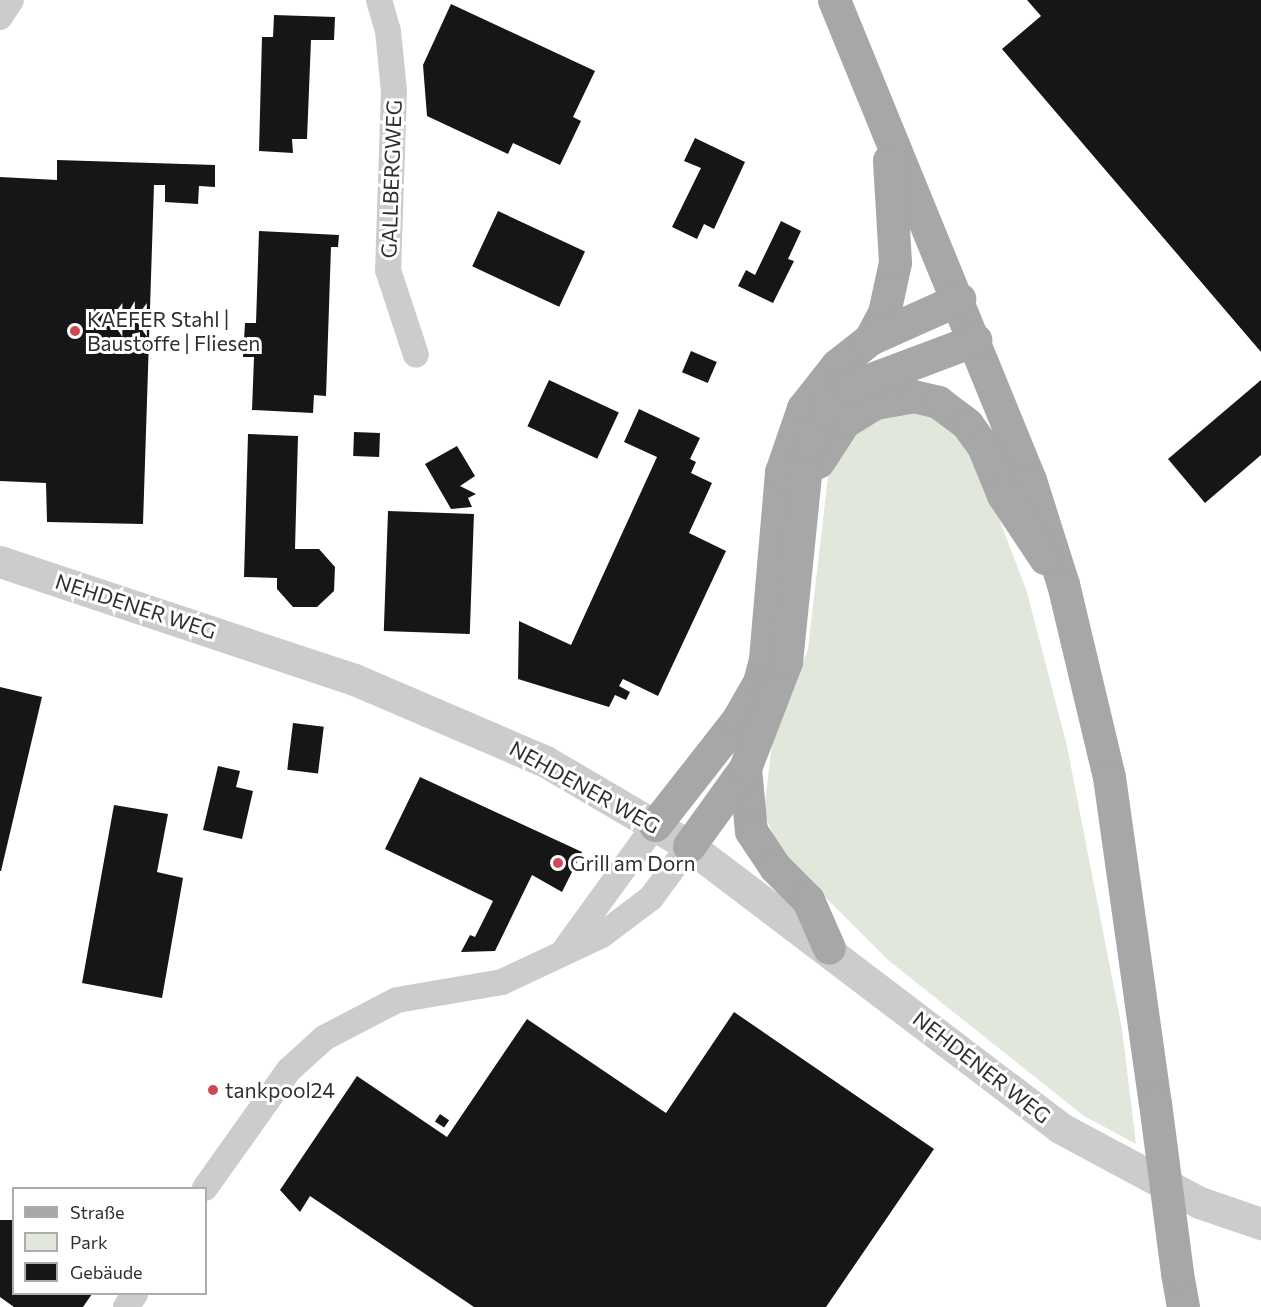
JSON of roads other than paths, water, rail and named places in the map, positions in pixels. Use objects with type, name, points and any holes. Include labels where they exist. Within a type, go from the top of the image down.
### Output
[{"type":"main road","points":[[834,0],[959,299],[1030,480],[1063,584],[1109,777],[1183,1307]]},
{"type":"main road","points":[[870,339],[884,313],[895,262],[885,124]]},
{"type":"main road","points":[[655,825],[738,719],[759,682],[765,659],[781,472],[787,450],[817,386],[870,339],[959,299]]},
{"type":"main road","points":[[689,846],[745,768],[786,662],[808,444],[834,399],[886,371],[975,340]]},
{"type":"main road","points":[[804,490],[824,448],[857,412],[893,397],[938,402],[967,424],[983,446],[1003,495],[1063,584]]},
{"type":"main road","points":[[745,768],[751,831],[775,867],[808,900],[829,948]]},
{"type":"street","points":[[0,17],[11,0]]},
{"type":"street","name":"GALLBERGWEG","points":[[379,0],[388,31],[394,91],[388,270],[416,355]]},
{"type":"street","name":"NEHDENER WEG","points":[[0,562],[226,634],[433,710],[546,762],[689,846],[829,948],[1060,1128],[1200,1203],[1261,1224]]},
{"type":"street","points":[[557,956],[594,914],[655,825]]},
{"type":"street","points":[[206,1187],[288,1070],[324,1038],[397,1000],[502,982],[557,956],[629,917],[651,898],[689,846]]},
{"type":"place","name":"KAEFER Stahl | Baustoffe | Fliesen","points":[[75,331]]},
{"type":"place","name":"Grill am Dorn","points":[[558,863]]},
{"type":"place","name":"tankpool24","points":[[213,1090]]}]
